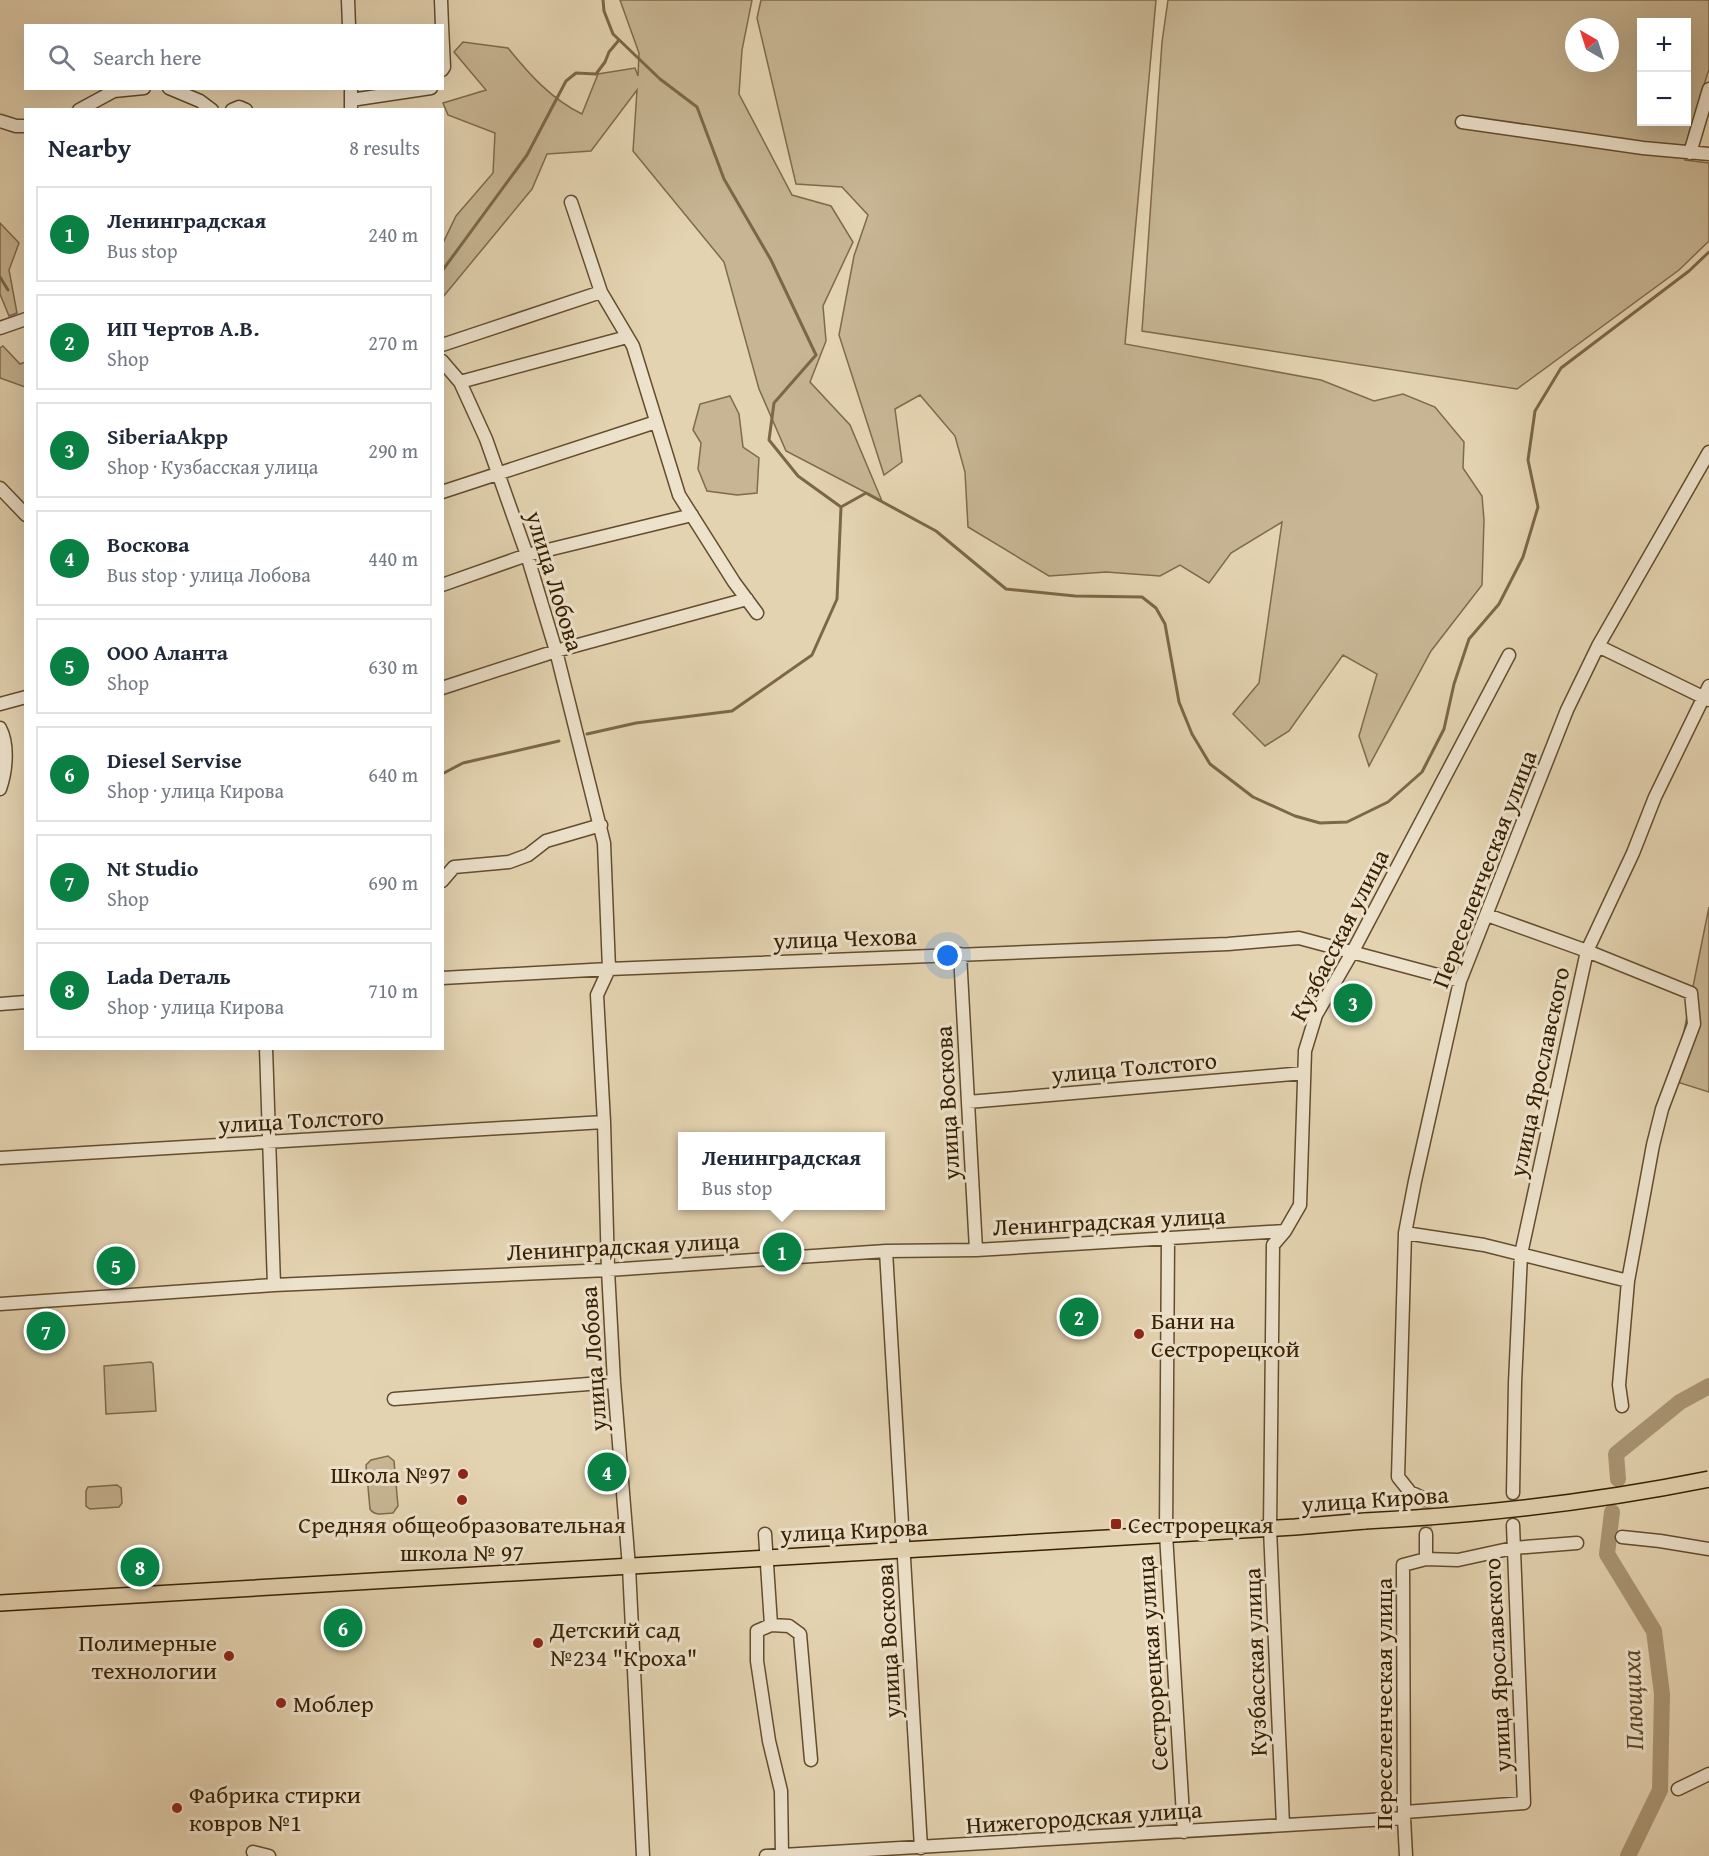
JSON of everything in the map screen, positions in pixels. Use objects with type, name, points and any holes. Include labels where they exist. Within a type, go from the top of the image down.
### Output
[{"type":"main road","name":"улица Кирова","points":[[0,1603],[1447,1517],[1639,1493],[1709,1479]]},
{"type":"street","points":[[348,0],[350,24]]},
{"type":"street","points":[[441,0],[442,24]]},
{"type":"street","points":[[1690,153],[1709,89]]},
{"type":"street","points":[[83,108],[114,91],[124,90]]},
{"type":"street","points":[[174,90],[200,101],[209,108]]},
{"type":"street","points":[[351,99],[423,90]]},
{"type":"street","points":[[0,121],[24,126]]},
{"type":"street","points":[[1462,122],[1642,148],[1709,154]]},
{"type":"street","points":[[571,202],[601,292],[633,346],[679,495],[757,613]]},
{"type":"street","points":[[444,344],[601,292]]},
{"type":"street","points":[[0,328],[24,320]]},
{"type":"street","points":[[460,382],[627,337]]},
{"type":"street","name":"улица Лобова","points":[[444,363],[460,382],[486,439],[527,555],[556,651],[604,843],[609,969],[597,995],[614,1382],[629,1567],[644,1856]]},
{"type":"street","points":[[444,491],[656,422]]},
{"type":"street","name":"Переселенческая улица","points":[[1427,1500],[1410,1492],[1398,1478],[1405,1233],[1460,981],[1567,710],[1598,646],[1709,452]]},
{"type":"street","points":[[0,488],[24,512]]},
{"type":"street","points":[[444,584],[527,555],[692,515]]},
{"type":"street","points":[[444,687],[556,651],[747,599]]},
{"type":"street","points":[[1598,646],[1706,699]]},
{"type":"street","name":"Кузбасская улица","points":[[1283,1825],[1270,1529],[1273,1245],[1285,1232],[1300,1205],[1305,1051],[1316,1015],[1353,951],[1509,655]]},
{"type":"street","name":"улица Ярославского","points":[[1513,1493],[1521,1254],[1587,951],[1633,853],[1655,797],[1706,699],[1709,686]]},
{"type":"street","points":[[0,704],[24,698]]},
{"type":"street","points":[[0,728],[4,736],[6,757],[0,789]]},
{"type":"street","points":[[444,879],[454,867],[509,862],[528,855],[546,841],[601,825]]},
{"type":"street","points":[[1487,915],[1587,951],[1691,993],[1694,1024],[1660,1118],[1653,1145],[1628,1281],[1619,1385],[1622,1406]]},
{"type":"street","name":"улица Чехова","points":[[444,978],[1228,944],[1299,938],[1460,981]]},
{"type":"street","name":"улица Воскова","points":[[960,954],[976,1250]]},
{"type":"street","points":[[0,1004],[24,1002]]},
{"type":"street","points":[[266,1050],[274,1285]]},
{"type":"street","name":"улица Толстого","points":[[968,1102],[1305,1073]]},
{"type":"street","name":"улица Толстого","points":[[0,1158],[604,1122]]},
{"type":"street","name":"Ленинградская улица","points":[[0,1304],[274,1285],[608,1270],[886,1251],[976,1250],[1285,1232]]},
{"type":"street","points":[[1405,1233],[1485,1245],[1628,1281]]},
{"type":"street","name":"Сестрорецкая улица","points":[[1168,1238],[1166,1534],[1184,1832]]},
{"type":"street","name":"улица Воскова","points":[[886,1251],[921,1848]]},
{"type":"street","points":[[393,1399],[614,1382]]},
{"type":"street","name":"улица Ярославского","points":[[1513,1525],[1524,1803]]},
{"type":"street","points":[[765,1534],[771,1625]]},
{"type":"street","name":"Переселенческая улица","points":[[1406,1856],[1403,1564],[1426,1559],[1426,1534]]},
{"type":"street","points":[[1622,1537],[1660,1540],[1709,1550]]},
{"type":"street","points":[[1426,1559],[1458,1560],[1513,1548],[1577,1544]]},
{"type":"street","points":[[782,1855],[781,1791],[769,1741],[757,1661],[757,1631],[771,1625],[789,1626],[800,1634],[812,1760]]},
{"type":"street","points":[[1677,1789],[1709,1774]]},
{"type":"street","name":"Нижегородская улица","points":[[766,1856],[1184,1832],[1524,1803]]},
{"type":"street","points":[[254,1852],[269,1856]]},
{"type":"shaded area","points":[[620,0],[752,0],[742,50],[739,94],[792,195],[831,206],[853,242],[823,306],[826,341],[810,382],[850,425],[882,501],[786,451],[759,389],[724,262],[633,151],[637,90],[591,151],[547,154],[532,189],[444,296],[444,241],[456,216],[493,173],[495,133],[448,115],[443,103],[486,90],[454,52],[463,42],[508,48],[550,93],[582,114],[598,74],[635,68],[638,76],[639,53]]},
{"type":"shaded area","points":[[761,0],[1156,0],[1125,344],[1321,380],[1374,401],[1403,394],[1435,407],[1464,442],[1463,468],[1482,496],[1484,520],[1482,585],[1431,651],[1369,766],[1359,736],[1377,674],[1343,655],[1289,731],[1265,746],[1233,714],[1259,683],[1282,522],[1231,553],[1209,583],[1180,565],[1160,576],[1106,572],[1049,576],[968,527],[965,472],[955,436],[920,395],[895,409],[902,462],[884,475],[839,335],[854,256],[868,215],[842,187],[796,184],[757,18]]},
{"type":"shaded area","points":[[1168,0],[1709,0],[1709,69],[1689,133],[1685,160],[1709,163],[1709,241],[1679,270],[1517,389],[1142,331],[1162,42]]},
{"type":"shaded area","points":[[0,223],[19,243],[9,270],[17,313],[9,316],[0,294]]},
{"type":"shaded area","points":[[3,346],[20,364],[24,362],[24,387],[0,378],[0,348]]},
{"type":"shaded area","points":[[730,396],[739,414],[743,447],[759,458],[757,493],[737,495],[707,491],[698,469],[701,443],[693,430],[700,404]]},
{"type":"shaded area","points":[[1709,907],[1709,1092],[1674,1081]]},
{"type":"shaded area","points":[[151,1362],[156,1411],[106,1414],[104,1366]]},
{"type":"shaded area","points":[[388,1456],[394,1461],[398,1506],[393,1513],[377,1514],[370,1509],[366,1465],[371,1460]]},
{"type":"shaded area","points":[[117,1485],[121,1488],[122,1503],[119,1507],[90,1509],[86,1506],[88,1487]]},
{"type":"waterway","points":[[603,0],[604,11],[613,34],[660,79],[697,107],[724,179],[771,260],[816,355],[774,403],[769,440],[798,476],[841,507],[866,493],[936,531],[1006,589],[1075,596],[1142,597],[1156,608],[1165,624],[1179,702],[1192,734],[1210,764],[1253,797],[1295,816],[1320,823],[1347,822],[1388,802],[1422,772],[1444,729],[1454,684],[1469,639],[1499,604],[1523,557],[1538,507],[1528,460],[1535,411],[1561,368],[1689,271],[1709,252]]},
{"type":"waterway","points":[[444,268],[527,155],[566,81],[576,73],[596,74],[619,40]]},
{"type":"waterway","points":[[0,277],[8,290]]},
{"type":"waterway","points":[[587,734],[636,723],[732,711],[812,655],[837,599],[841,507]]},
{"type":"waterway","points":[[444,773],[463,763],[559,741]]},
{"type":"waterway","name":"Плющиха","points":[[1618,1479],[1616,1454],[1680,1402],[1709,1386]]},
{"type":"waterway","name":"Плющиха","points":[[1612,1512],[1607,1554],[1654,1631],[1662,1694],[1660,1790],[1628,1856]]},
{"type":"tunnel","points":[[1426,1534],[1427,1500]]},
{"type":"place","name":"SiberiaAkpp","points":[[1353,1003]]},
{"type":"place","name":"Ленинградская","points":[[782,1252]]},
{"type":"place","name":"ООО Аланта","points":[[116,1266]]},
{"type":"place","name":"ИП Чертов А.В.","points":[[1079,1317]]},
{"type":"place","name":"Nt Studio","points":[[46,1331]]},
{"type":"place","name":"Бани на Сестрорецкой","points":[[1139,1334]]},
{"type":"place","name":"Воскова","points":[[607,1472]]},
{"type":"place","name":"Школа №97","points":[[463,1474]]},
{"type":"place","name":"Средняя общеобразовательная школа № 97","points":[[462,1500]]},
{"type":"place","name":"Сестрорецкая","points":[[1116,1524]]},
{"type":"place","name":"Lada Dеталь","points":[[140,1567]]},
{"type":"place","name":"Diesel Servise","points":[[343,1628]]},
{"type":"place","name":"Детский сад №234 \"Кроха\"","points":[[538,1643]]},
{"type":"place","name":"Полимерные технологии","points":[[229,1656]]},
{"type":"place","name":"Моблер","points":[[281,1703]]},
{"type":"place","name":"Фабрика стирки ковров №1","points":[[177,1808]]}]
